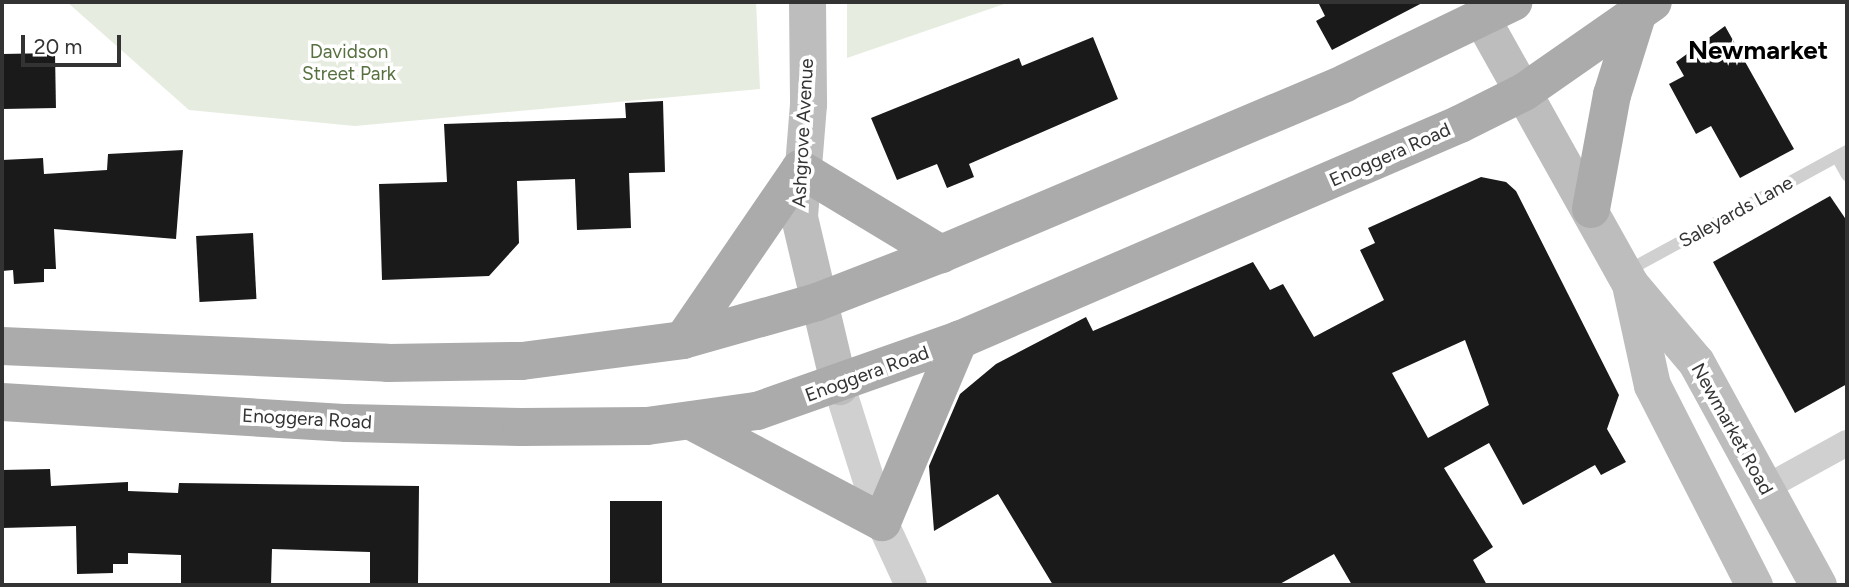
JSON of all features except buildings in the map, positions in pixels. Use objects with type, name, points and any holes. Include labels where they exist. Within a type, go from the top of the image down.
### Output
[{"type":"main road","name":"Ashgrove Avenue","points":[[807,2],[808,43],[799,217],[839,386]]},
{"type":"main road","name":"Enoggera Road","points":[[2,401],[347,423],[583,427],[693,422],[757,411],[839,386],[959,340],[1384,158],[1524,92],[1646,7]]},
{"type":"main road","points":[[1591,209],[1610,101],[1646,7]]},
{"type":"main road","points":[[2,346],[228,360],[412,363],[574,357],[683,340],[817,302],[941,254],[1345,83],[1498,10]]},
{"type":"main road","name":"Newmarket Road","points":[[1498,10],[1524,92],[1591,209],[1627,279],[1696,362],[1818,585]]},
{"type":"main road","points":[[683,340],[800,169],[941,254]]},
{"type":"main road","name":"Newmarket Road","points":[[1627,279],[1652,385],[1754,585]]},
{"type":"main road","points":[[693,422],[882,522],[959,340]]},
{"type":"street","points":[[839,386],[882,522],[911,585]]},
{"type":"street","points":[[1765,488],[1847,443]]},
{"type":"lane","points":[[1842,154],[1847,175]]},
{"type":"lane","name":"Saleyards Lane","points":[[1627,279],[1842,154]]},
{"type":"green space","name":"Davidson Street Park","points":[[67,2],[756,2],[760,89],[355,126],[189,110]]},
{"type":"green space","points":[[847,2],[1010,2],[847,58]]},
{"type":"district","name":"Newmarket","points":[[1758,51]]}]
